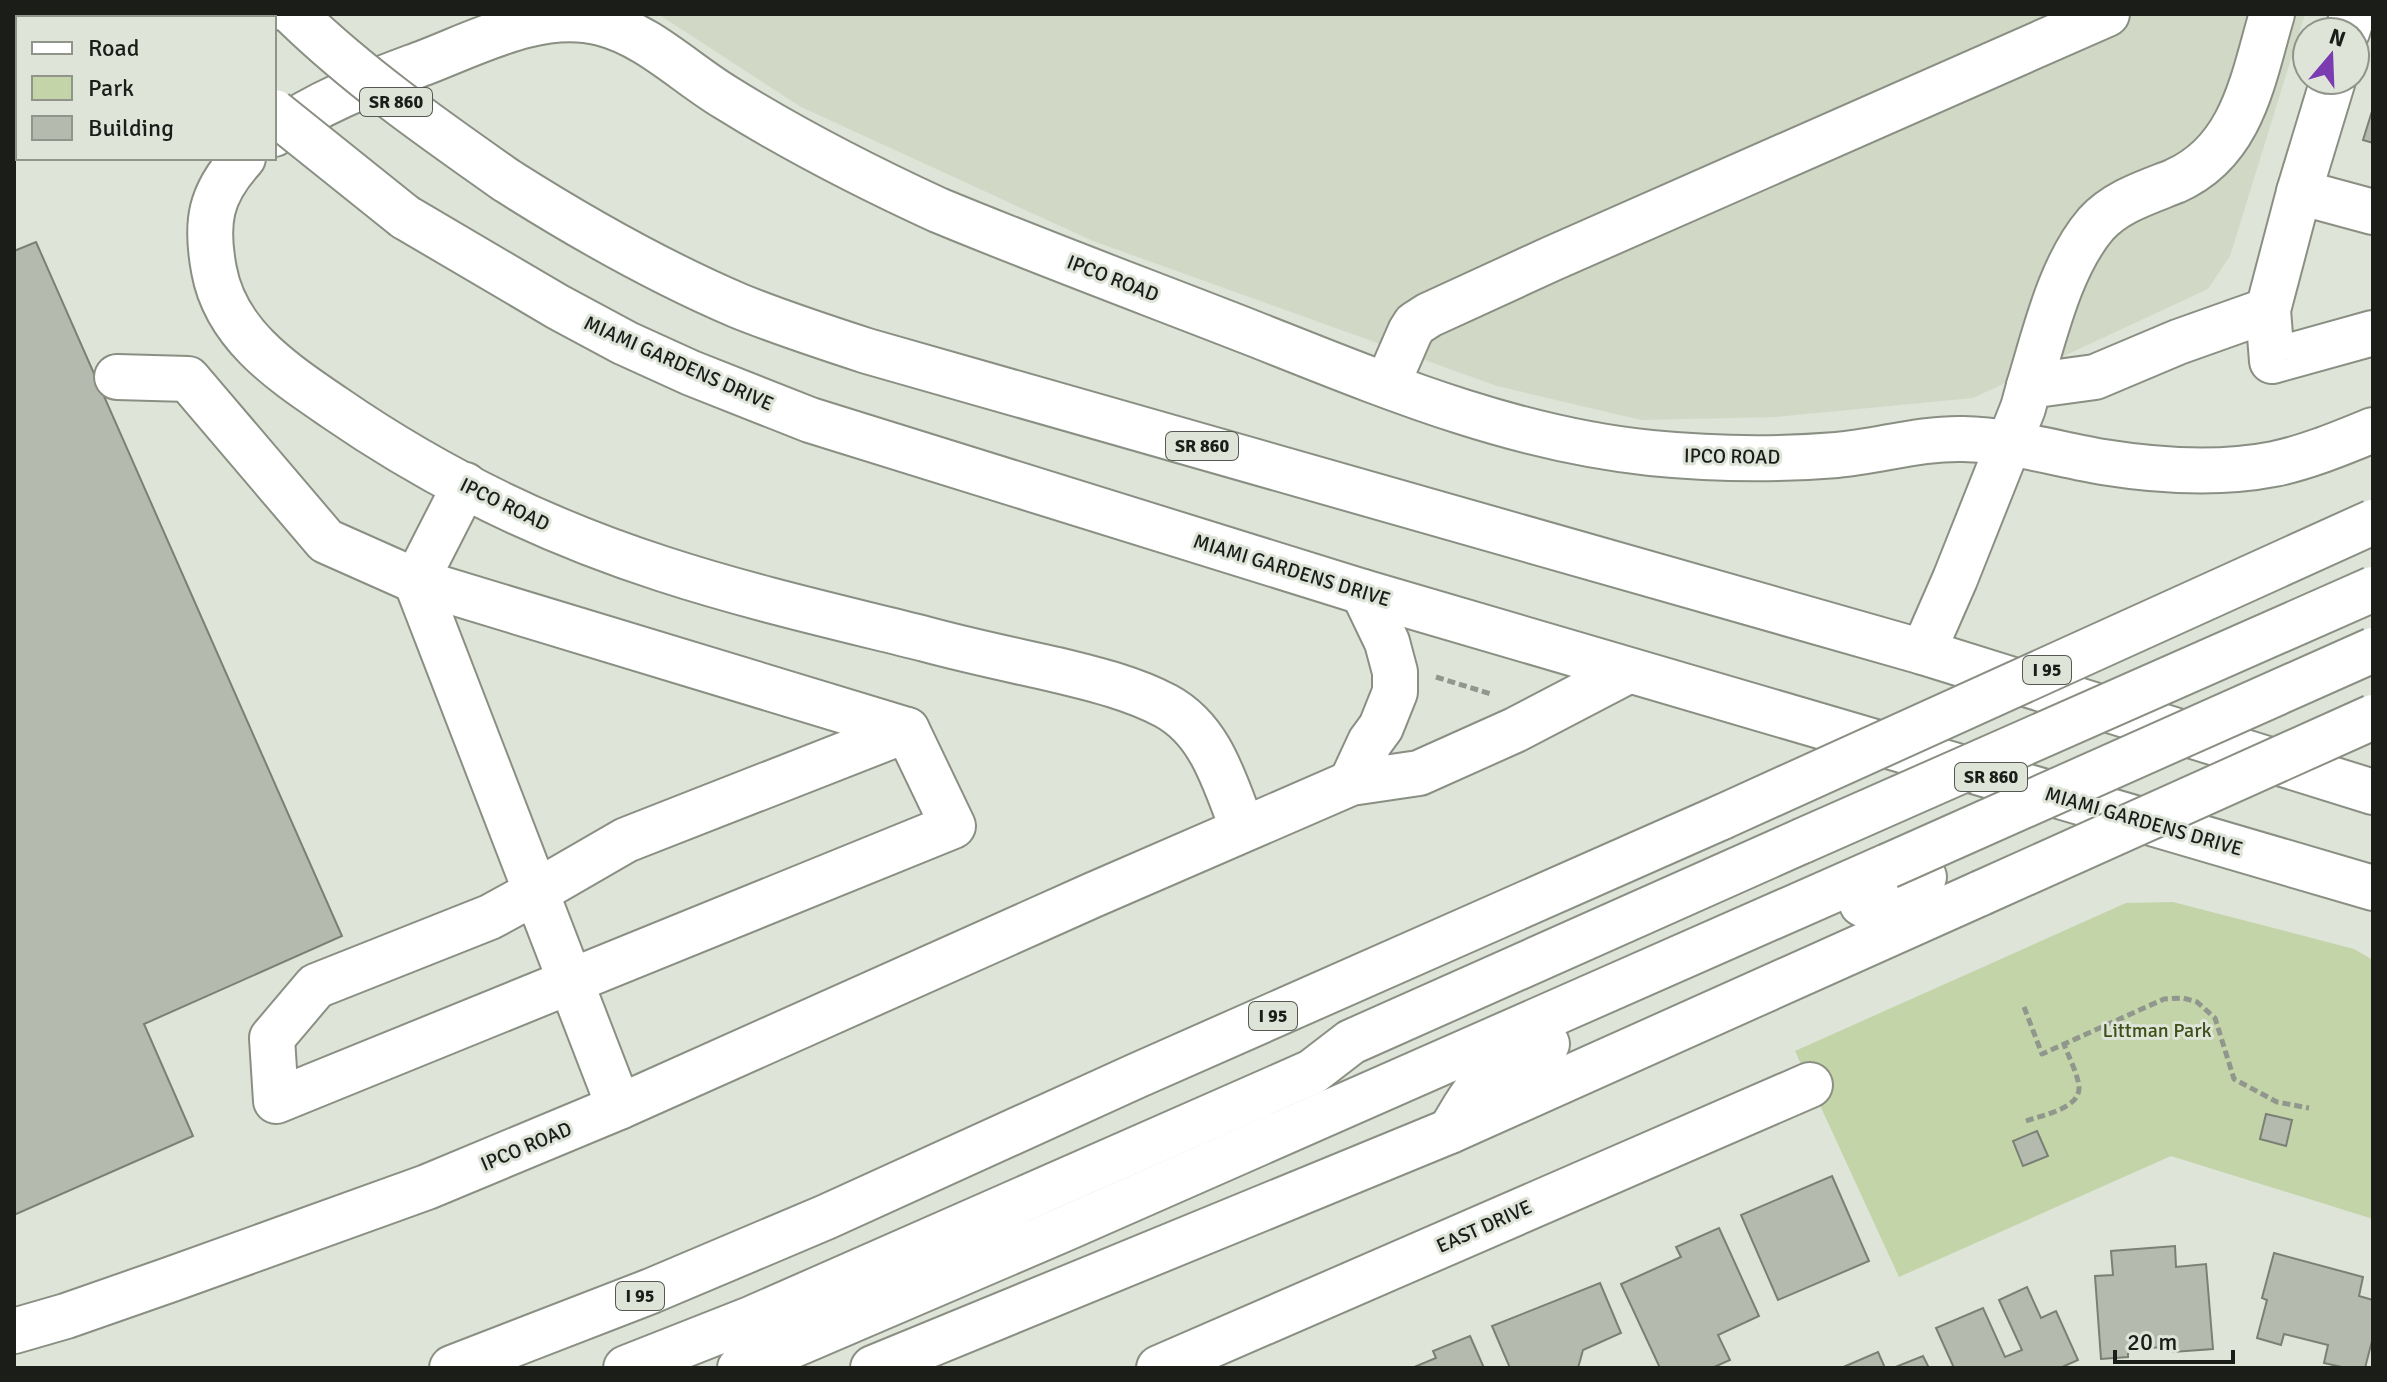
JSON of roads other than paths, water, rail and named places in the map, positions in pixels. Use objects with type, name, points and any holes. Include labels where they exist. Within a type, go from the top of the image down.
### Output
[{"type":"main road","name":"SR 860","points":[[294,14],[362,76],[506,180],[617,247],[739,306],[943,373],[1923,652],[2373,792]]},
{"type":"main road","points":[[1387,385],[1410,332],[1415,324],[1429,315],[2107,14]]},
{"type":"main road","points":[[1923,652],[2008,444],[2054,307],[2085,239],[2098,222],[2117,206],[2195,171],[2210,161],[2242,112],[2272,14]]},
{"type":"main road","name":"IPCO ROAD","points":[[276,132],[294,119],[336,97],[484,39],[551,21],[605,18],[708,87],[871,180],[970,223],[1387,385],[1512,428],[1589,445],[1651,453],[1770,458],[1837,455],[1934,440],[1965,439],[2163,470],[2240,469],[2277,463],[2373,430]]},
{"type":"main road","points":[[2328,96],[2268,310],[2272,361],[2373,333]]},
{"type":"main road","name":"MIAMI GARDENS DRIVE","points":[[276,114],[405,217],[558,307],[625,343],[782,410],[1363,592],[2373,888]]},
{"type":"main road","name":"IPCO ROAD","points":[[241,160],[218,191],[211,227],[215,280],[234,320],[251,342],[290,377],[373,433],[465,485],[557,529],[661,569],[762,598],[1106,682],[1162,704],[1193,728],[1211,750],[1243,829]]},
{"type":"main road","points":[[2299,192],[2373,212]]},
{"type":"main road","points":[[2029,386],[2095,377],[2178,342],[2268,310]]},
{"type":"main road","points":[[117,377],[188,379],[326,541],[416,581],[907,730],[953,826],[276,1101],[272,1038],[316,986],[490,917],[626,840],[907,730]]},
{"type":"main road","points":[[465,485],[416,581],[619,1107]]},
{"type":"main road","name":"I 95","points":[[452,1368],[651,1291],[826,1217],[2373,522]]},
{"type":"main road","points":[[626,1368],[753,1318],[1312,1072],[1351,1042],[2373,589]]},
{"type":"main road","points":[[1351,783],[1370,742],[1381,727],[1395,692],[1395,672],[1387,642],[1363,592]]},
{"type":"main road","points":[[1450,1131],[1477,1089],[1513,1059],[2373,650]]},
{"type":"main road","name":"IPCO ROAD","points":[[14,1331],[155,1286],[427,1187],[619,1107],[1351,783],[1419,773],[1515,730],[1628,671]]},
{"type":"main road","points":[[740,1368],[1906,871],[2373,676]]},
{"type":"main road","points":[[873,1368],[1450,1131],[2373,717]]},
{"type":"main road","points":[[2295,865],[2373,912]]},
{"type":"main road","points":[[826,1217],[926,1217],[1299,1051],[1351,1042]]},
{"type":"main road","name":"EAST DRIVE","points":[[1159,1368],[1810,1085]]},
{"type":"railway","points":[[236,16],[240,14]]},
{"type":"railway","points":[[276,27],[306,14]]},
{"type":"park label","name":"Littman Park","points":[[2157,1030]]}]
